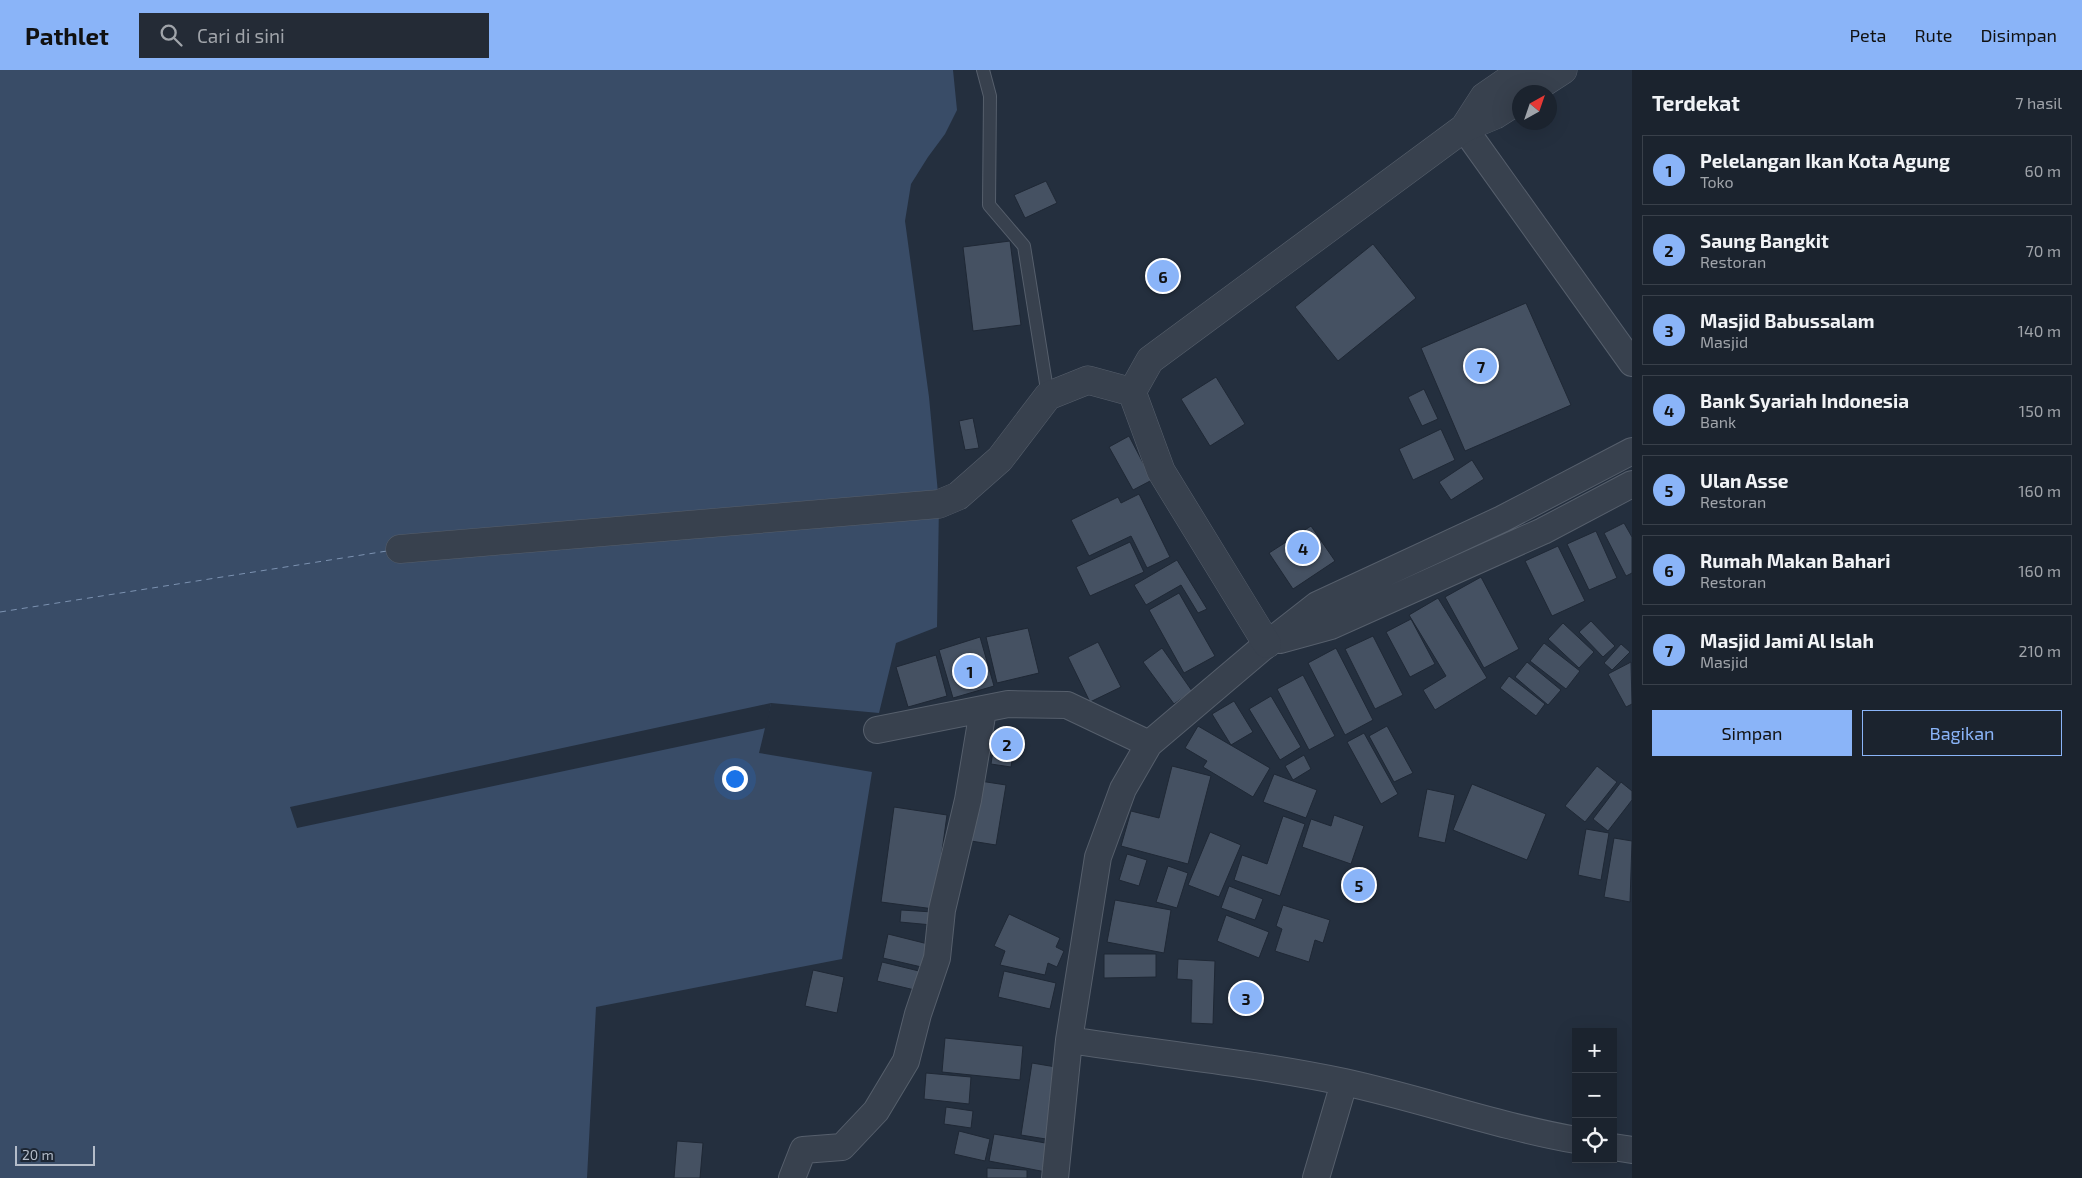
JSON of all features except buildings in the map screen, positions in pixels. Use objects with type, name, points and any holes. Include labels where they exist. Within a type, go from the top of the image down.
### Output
[{"type":"street","points":[[1464,128],[1484,97],[1523,70]]},
{"type":"street","points":[[1540,85],[1563,70]]},
{"type":"street","points":[[1267,644],[1161,471],[1132,392],[1150,360],[1464,128],[1495,115],[1512,104]]},
{"type":"street","points":[[1464,128],[1632,363]]},
{"type":"street","points":[[400,549],[939,504],[958,496],[1000,460],[1048,396],[1088,380],[1132,392]]},
{"type":"street","points":[[1055,1178],[1069,1040],[1098,857],[1123,789],[1149,744],[1267,644],[1317,605],[1502,519],[1632,451]]},
{"type":"street","points":[[1267,644],[1331,626],[1543,531],[1632,484]]},
{"type":"street","points":[[877,730],[1008,704],[1067,705],[1149,744]]},
{"type":"street","points":[[792,1178],[803,1150],[842,1147],[876,1111],[906,1061],[918,1014],[938,958],[942,910],[968,800],[984,710]]},
{"type":"street","points":[[1069,1040],[1344,1082],[1540,1134],[1572,1139]]},
{"type":"street","points":[[1316,1178],[1344,1082]]},
{"type":"street","points":[[1617,1148],[1632,1150]]},
{"type":"lane","points":[[983,70],[990,96],[989,204],[1024,246],[1048,396]]},
{"type":"water","points":[[0,70],[953,70],[957,110],[945,134],[911,184],[905,221],[929,397],[939,504],[937,627],[896,643],[879,713],[771,703],[759,753],[872,772],[842,959],[596,1007],[587,1178],[0,1178]]},
{"type":"pier","points":[[771,703],[766,728],[297,828],[290,807]]},
{"type":"ferry route","points":[[0,612],[387,551]]},
{"type":"place","name":"Rumah Makan Bahari","points":[[1163,276]]},
{"type":"place","name":"Masjid Jami Al Islah","points":[[1481,366]]},
{"type":"place","name":"Bank Syariah Indonesia","points":[[1303,548]]},
{"type":"place","name":"Pelelangan Ikan Kota Agung","points":[[970,671]]},
{"type":"place","name":"Saung Bangkit","points":[[1007,744]]},
{"type":"place","name":"Ulan Asse","points":[[1359,885]]},
{"type":"place","name":"Masjid Babussalam","points":[[1246,998]]}]
